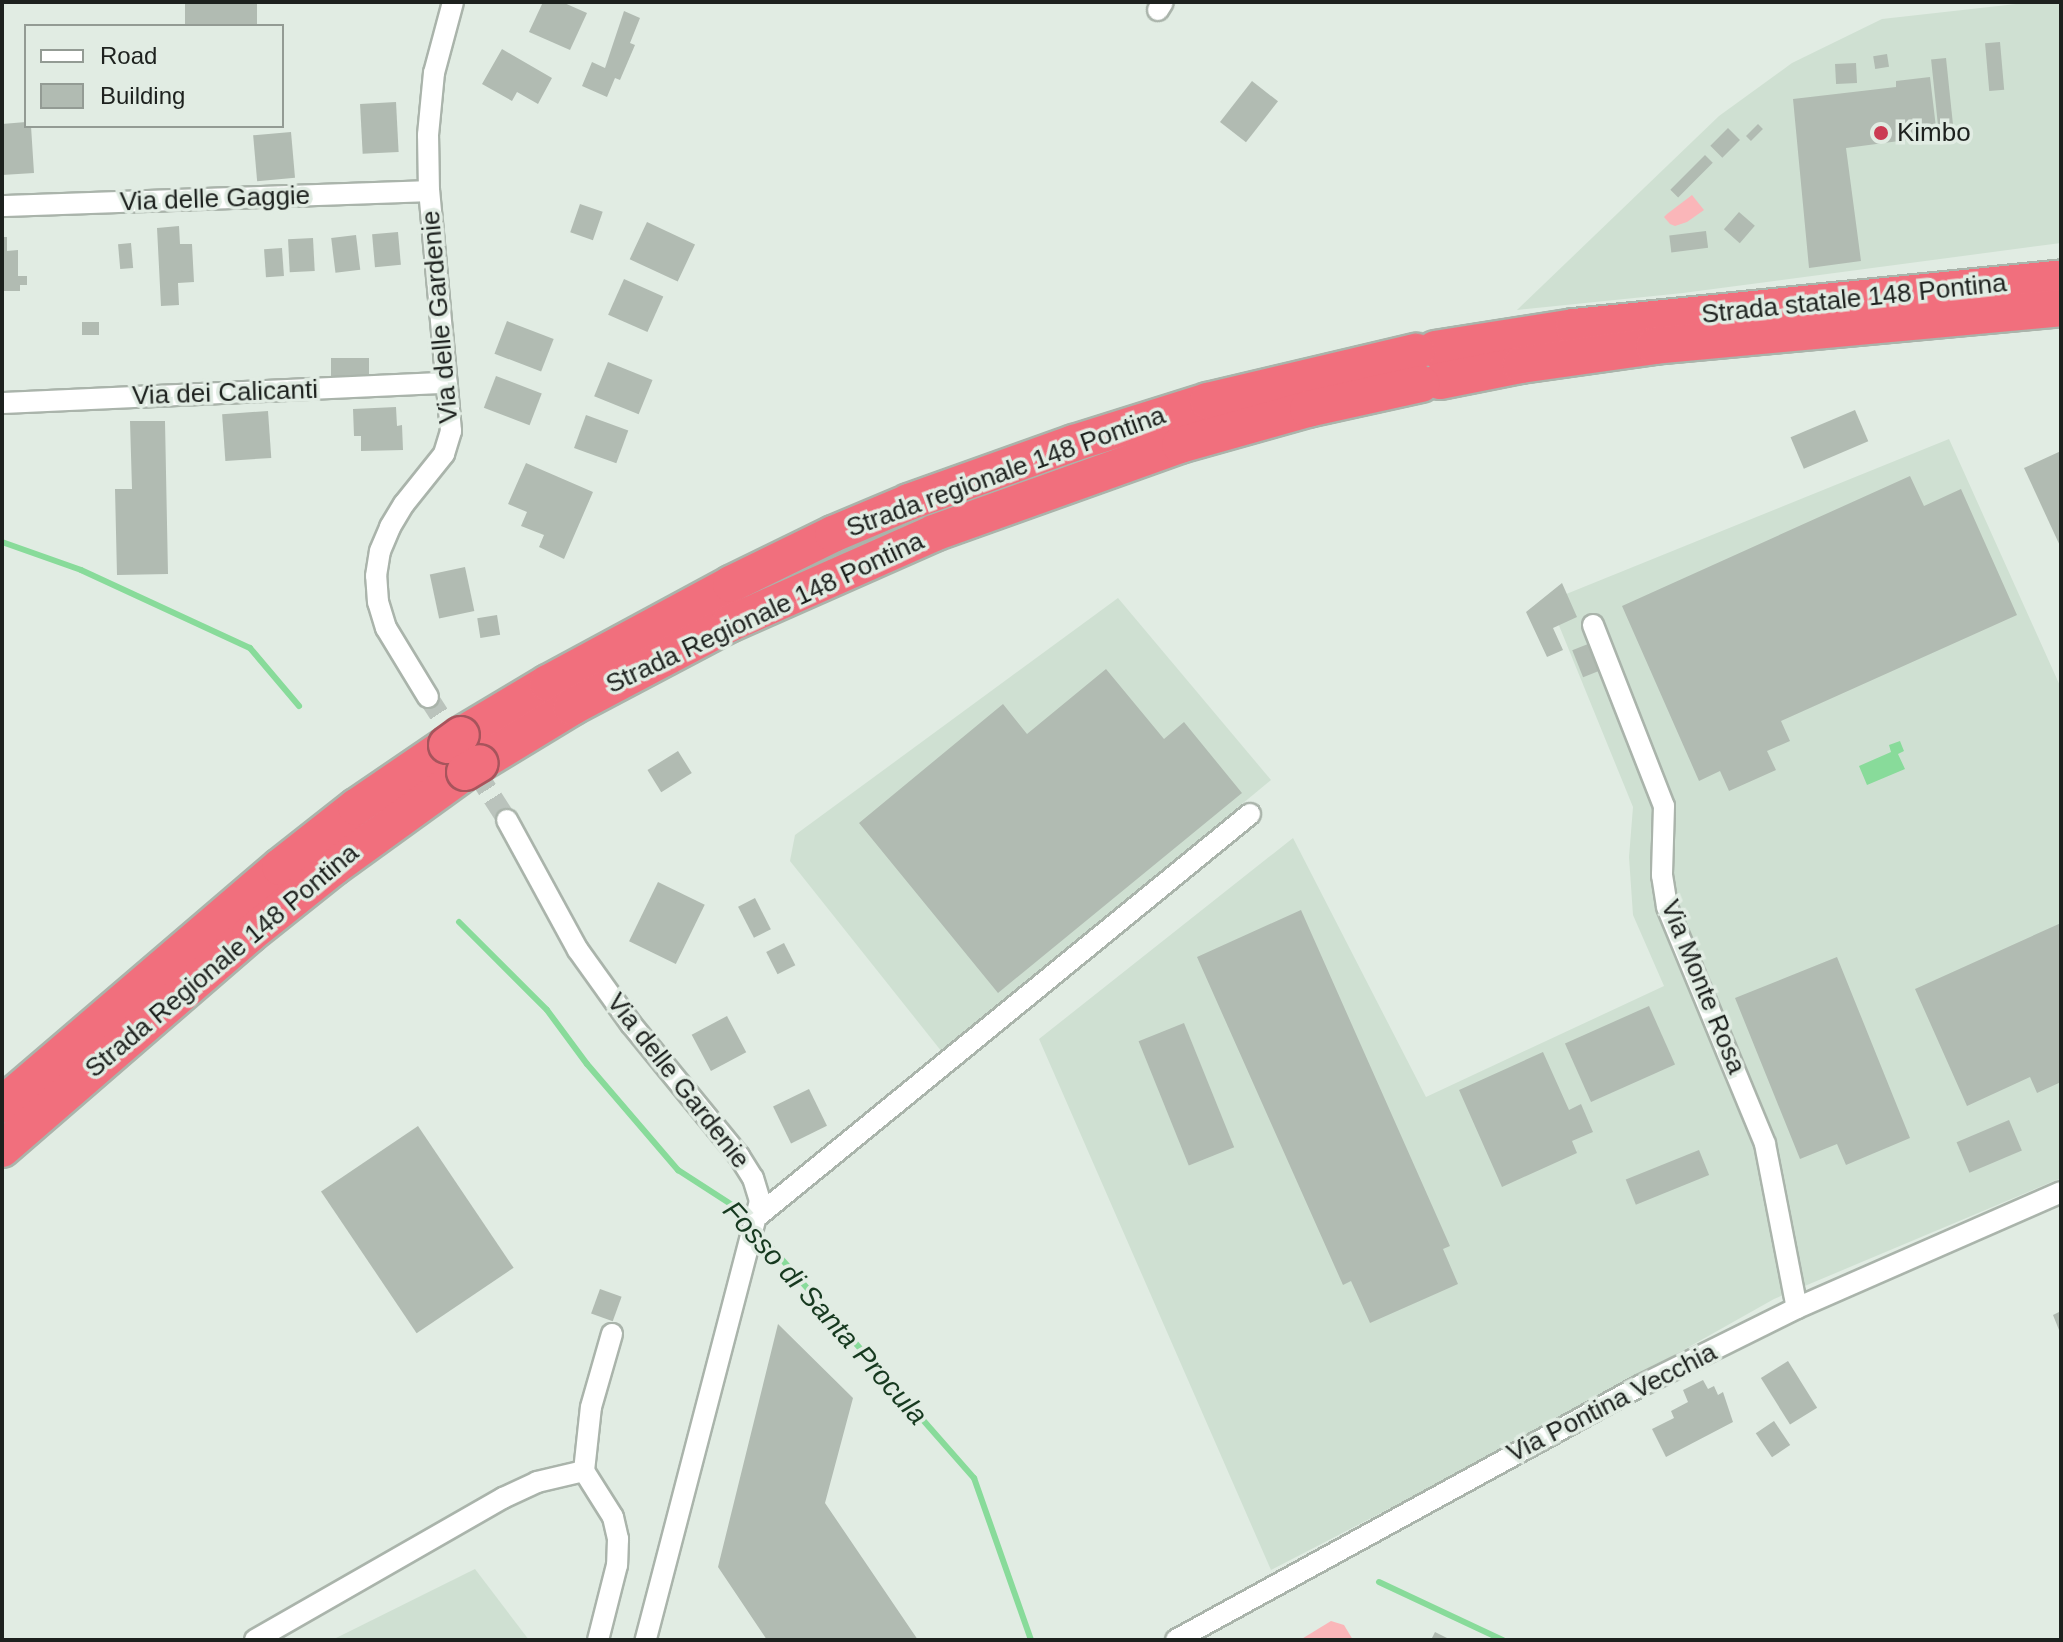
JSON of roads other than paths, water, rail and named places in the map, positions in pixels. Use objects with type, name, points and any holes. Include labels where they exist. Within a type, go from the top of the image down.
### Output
[{"type":"highway","name":"Strada statale 148 Pontina","points":[[1650,333],[2061,278]]},
{"type":"highway","name":"Strada statale 148 Pontina","points":[[1650,333],[2061,308]]},
{"type":"highway","name":"Strada Regionale 148 Pontina","points":[[2,1149],[464,754],[772,604],[934,533],[1180,445],[1308,409],[1518,334],[1650,333]]},
{"type":"highway","name":"Strada regionale 148 Pontina","points":[[2,1105],[280,867],[368,799],[464,754]]},
{"type":"street","name":"Via delle Gardenie","points":[[428,697],[386,628],[378,602],[376,576],[380,551],[390,527],[447,447],[451,431],[429,191],[431,92],[441,38],[453,2]]},
{"type":"street","name":"Via delle Gaggie","points":[[2,206],[429,191]]},
{"type":"street","name":"Via dei Calicanti","points":[[2,403],[447,383]]},
{"type":"street","name":"Via Monte Rosa","points":[[1593,625],[1664,806],[1662,875],[1667,907],[1763,1135],[1797,1308]]},
{"type":"street","points":[[759,1215],[1250,814]]},
{"type":"street","name":"Via delle Gardenie","points":[[507,820],[578,950],[631,1024],[739,1156],[758,1188],[759,1215],[745,1258],[646,1640]]},
{"type":"street","name":"Via Pontina Vecchia","points":[[1176,1640],[1496,1462],[1797,1308],[2061,1192]]},
{"type":"street","points":[[598,1640],[617,1565],[618,1539],[613,1517],[584,1471],[591,1407],[612,1334]]},
{"type":"street","points":[[255,1640],[503,1498],[549,1478],[584,1471]]},
{"type":"waterway","name":"Fosso di Santa Procula","points":[[2,542],[81,570],[250,648],[299,706]]},
{"type":"waterway","name":"Fosso di Santa Procula","points":[[459,922],[547,1010],[587,1064],[678,1170],[737,1208],[749,1222]]},
{"type":"waterway","name":"Fosso di Santa Procula","points":[[757,1231],[974,1478],[1031,1640]]},
{"type":"waterway","name":"Fosso di Santa Procula","points":[[1379,1582],[1503,1640]]},
{"type":"tunnel","points":[[428,697],[507,820]]},
{"type":"place","name":"Kimbo","points":[[1881,133]]}]
